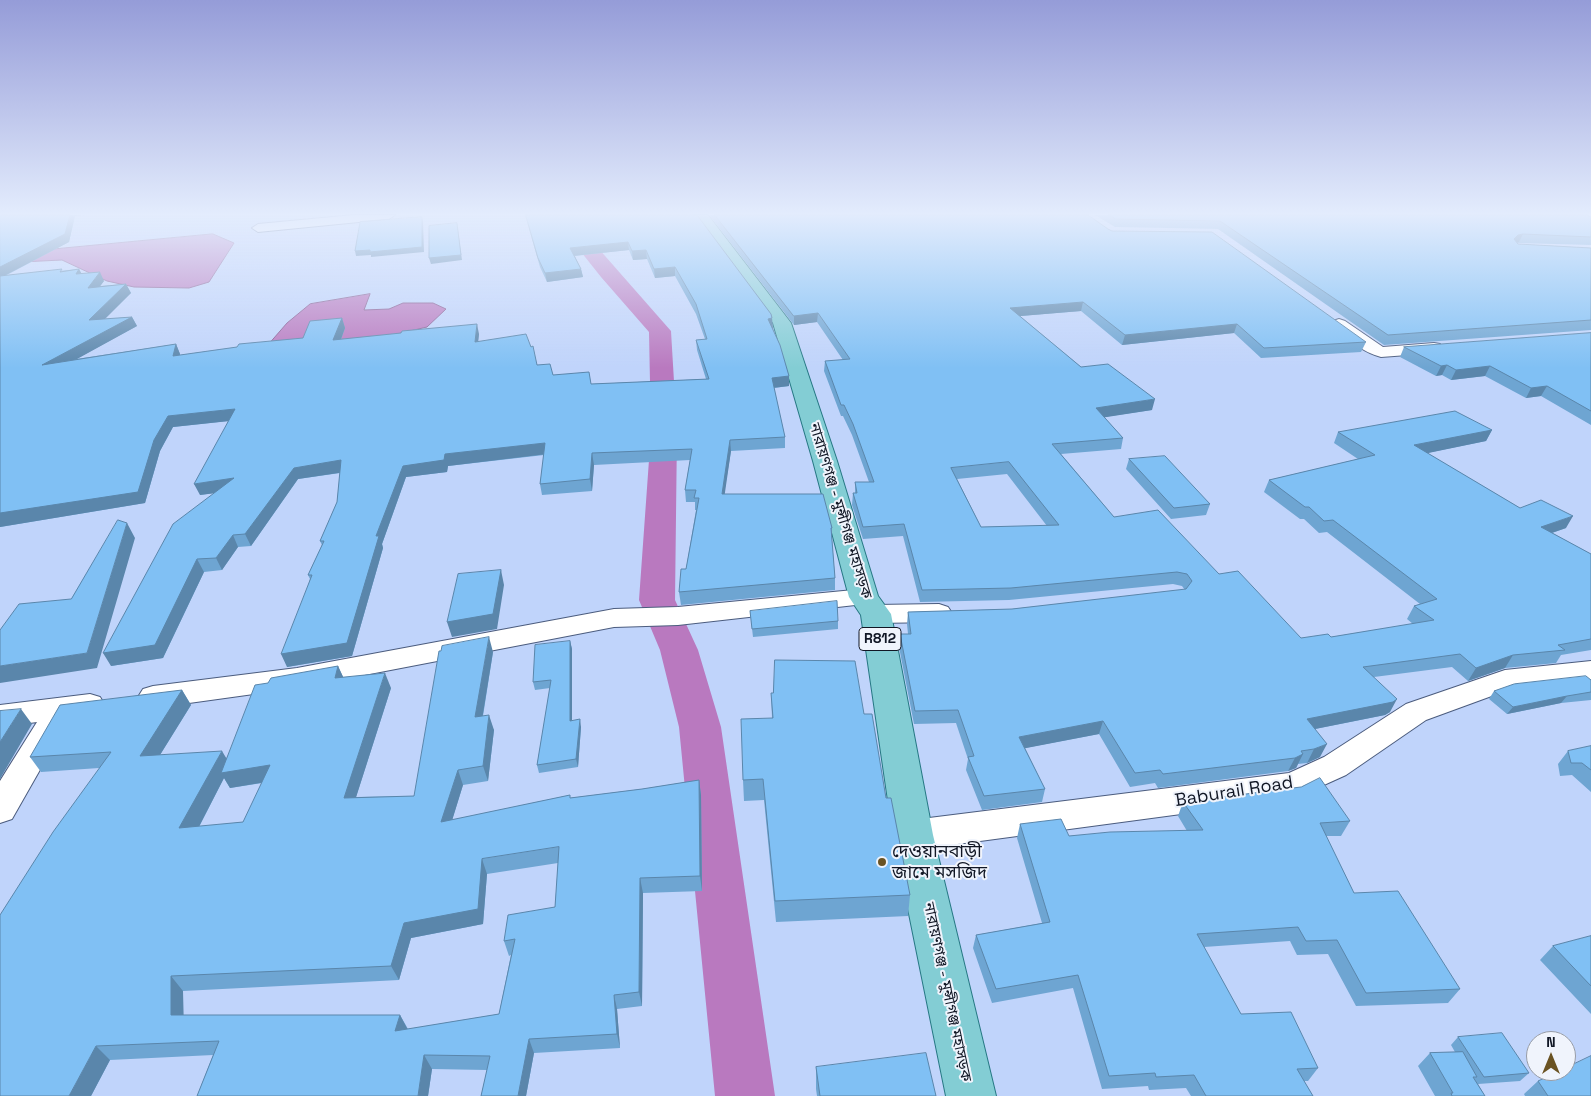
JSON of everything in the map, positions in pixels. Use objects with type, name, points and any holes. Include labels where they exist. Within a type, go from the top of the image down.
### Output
[{"type":"main road","name":"নারায়ণগঞ্জ - মুন্সীগঞ্জ মহাসড়ক","points":[[739,266],[782,323],[870,606],[913,836],[970,1096]]},
{"type":"street","points":[[1327,315],[1371,348],[1381,352],[1449,346]]},
{"type":"street","points":[[0,716],[297,678],[614,618],[870,606],[961,612]]},
{"type":"street","name":"Baburail Road","points":[[913,836],[1293,786],[1335,766],[1416,712],[1505,680],[1591,671]]},
{"type":"street","points":[[0,809],[60,709]]},
{"type":"shaded area","points":[[75,266],[219,266],[209,282],[189,288],[134,287],[107,281]]},
{"type":"shaded area","points":[[370,294],[364,310],[389,309],[403,303],[433,303],[446,309],[427,327],[380,338],[267,346],[287,323],[310,304]]},
{"type":"building","points":[[542,266],[580,266],[581,269],[545,273]]},
{"type":"building","points":[[653,266],[735,266],[771,314],[772,318],[768,319],[780,345],[789,376],[772,378],[785,437],[730,440],[722,494],[823,494],[832,528],[835,578],[679,592],[681,569],[686,569],[699,498],[694,498],[696,490],[685,490],[692,449],[592,453],[590,479],[540,484],[545,443],[445,454],[444,460],[403,466],[376,536],[379,536],[347,643],[281,654],[312,575],[308,575],[324,541],[320,541],[337,502],[341,460],[294,468],[245,534],[233,535],[216,558],[197,559],[155,645],[103,653],[173,524],[234,478],[194,484],[235,409],[168,416],[154,440],[138,492],[0,513],[0,276],[62,269],[60,272],[79,269],[76,274],[100,272],[88,288],[126,284],[89,320],[132,317],[42,365],[176,344],[173,356],[237,347],[239,344],[303,338],[310,321],[342,318],[333,340],[477,324],[475,342],[526,334],[531,347],[533,346],[537,365],[550,364],[553,375],[589,372],[591,384],[709,379],[696,340],[707,339],[696,304],[675,267],[654,269]]},
{"type":"building","points":[[755,266],[1260,266],[1366,342],[1264,348],[1237,324],[1125,335],[1083,302],[1010,308],[1081,367],[1108,364],[1155,399],[1096,408],[1123,438],[1052,444],[1114,517],[1158,510],[1219,574],[1238,571],[1301,638],[1328,634],[1331,637],[1434,620],[1414,606],[1437,599],[1333,520],[1324,521],[1309,507],[1305,507],[1269,480],[1375,455],[1338,432],[1455,411],[1492,430],[1414,445],[1520,508],[1541,500],[1573,516],[1541,527],[1591,554],[1591,639],[1558,645],[1565,650],[1513,655],[1476,668],[1460,654],[1363,667],[1397,699],[1393,702],[1307,719],[1327,744],[1301,751],[1303,754],[1295,758],[1163,774],[1160,770],[1135,773],[1103,721],[1019,737],[1045,789],[984,796],[968,757],[974,756],[958,710],[915,711],[900,634],[911,634],[908,612],[1012,609],[1186,589],[1192,581],[1187,574],[1177,572],[1011,588],[922,590],[904,524],[863,527],[853,493],[857,493],[855,482],[874,482],[853,424],[844,405],[841,405],[825,361],[850,359],[818,313],[794,316]],"holes":[[[1009,462],[1059,525],[981,527],[951,468]]]},
{"type":"building","points":[[1287,266],[1591,266],[1591,320],[1388,335]]},
{"type":"building","points":[[1591,333],[1591,411],[1547,386],[1531,388],[1490,366],[1456,370],[1447,365],[1441,366],[1404,347]]},
{"type":"building","points":[[1165,456],[1210,504],[1174,508],[1129,459]]},
{"type":"building","points":[[118,520],[127,523],[87,653],[0,666],[0,630],[19,604],[71,599]]},
{"type":"building","points":[[501,570],[493,614],[447,622],[458,574]]},
{"type":"building","points":[[837,601],[838,621],[752,629],[750,611]]},
{"type":"building","points":[[489,637],[475,717],[489,715],[483,766],[458,770],[441,822],[570,795],[570,798],[699,780],[700,876],[640,878],[639,992],[614,995],[617,1034],[529,1039],[518,1096],[481,1096],[490,1056],[424,1055],[418,1096],[197,1096],[219,1041],[96,1046],[69,1096],[0,1096],[0,915],[53,832],[111,752],[30,757],[60,705],[182,690],[140,756],[222,751],[179,828],[243,822],[270,765],[221,773],[255,685],[268,683],[271,678],[338,666],[335,678],[385,673],[344,798],[414,796],[439,651],[441,651],[442,646]],"holes":[[[559,847],[555,907],[508,915],[504,941],[515,939],[499,1014],[395,1031],[400,1015],[171,1015],[171,976],[391,966],[404,923],[478,909],[482,859]]]},
{"type":"building","points":[[570,641],[570,721],[580,719],[576,759],[537,765],[551,680],[533,682],[535,645]]},
{"type":"building","points":[[775,660],[855,661],[864,714],[872,714],[886,798],[891,798],[910,895],[775,901],[763,779],[743,780],[741,719],[773,718],[771,693],[773,693]]},
{"type":"building","points":[[1586,676],[1591,680],[1591,692],[1513,707],[1494,691],[1514,684]]},
{"type":"building","points":[[21,709],[0,742],[0,711]]},
{"type":"building","points":[[1591,746],[1591,770],[1582,763],[1571,763],[1568,751]]},
{"type":"building","points":[[1320,778],[1350,821],[1320,823],[1354,893],[1398,891],[1460,989],[1366,993],[1337,940],[1306,941],[1298,927],[1197,934],[1241,1014],[1291,1012],[1318,1068],[1297,1069],[1313,1096],[1206,1096],[1194,1075],[1156,1077],[1155,1073],[1109,1076],[1078,975],[996,989],[976,935],[1050,922],[1020,824],[1061,819],[1069,836],[1110,832],[1203,830],[1183,802],[1301,787]]},
{"type":"building","points":[[1591,936],[1591,986],[1553,946]]},
{"type":"building","points":[[1502,1033],[1526,1069],[1526,1073],[1484,1077],[1458,1037]]},
{"type":"building","points":[[1463,1052],[1477,1077],[1473,1077],[1485,1096],[1452,1096],[1451,1093],[1453,1093],[1430,1053]]},
{"type":"building","points":[[926,1053],[936,1096],[820,1096],[816,1067]]},
{"type":"building","points":[[1591,1056],[1591,1096],[1548,1096],[1538,1081],[1576,1081],[1576,1063]]},
{"type":"waterway","points":[[602,266],[660,331],[664,432],[657,600],[679,650],[700,727],[745,1096]]},
{"type":"place","name":"দেওয়ানবাড়ী জামে মসজিদ","points":[[882,862]]}]
